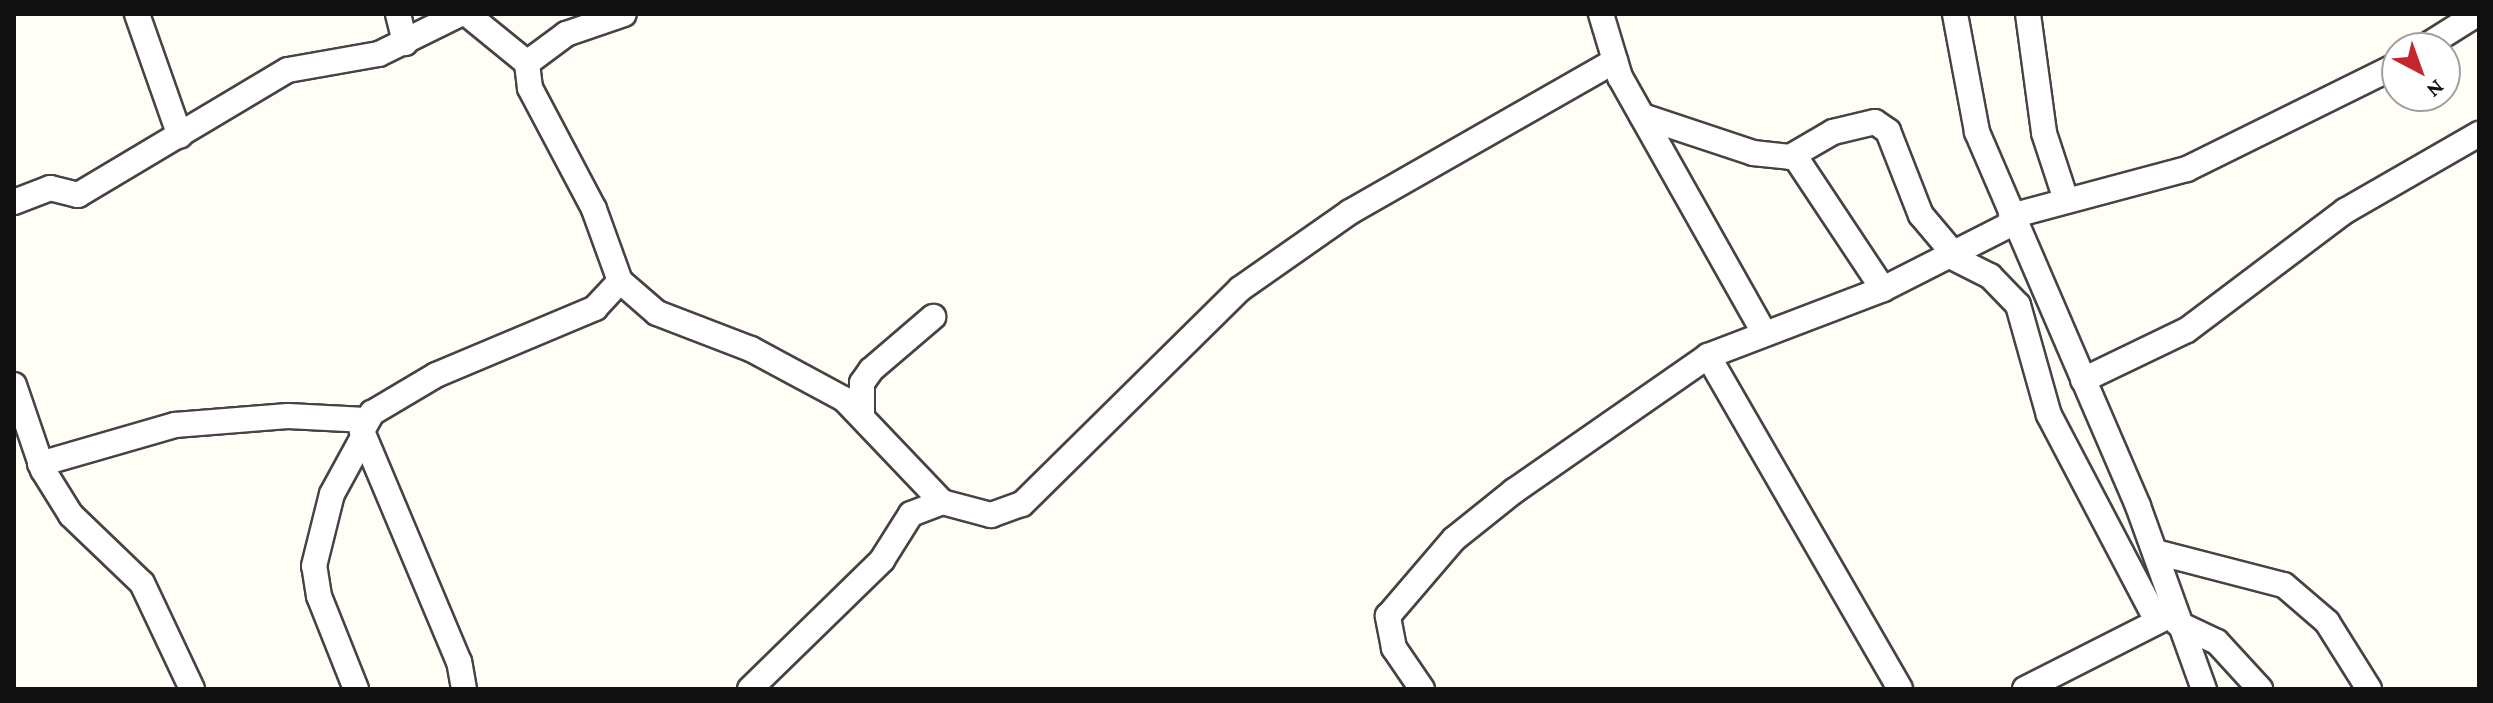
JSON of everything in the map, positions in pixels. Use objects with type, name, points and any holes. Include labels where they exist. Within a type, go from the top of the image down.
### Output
[{"type":"street","points":[[137,14],[180,136]]},
{"type":"street","points":[[398,14],[405,43]]},
{"type":"street","points":[[14,202],[56,188],[78,195],[288,70],[405,43],[460,14]]},
{"type":"street","points":[[467,14],[527,63],[530,88],[594,209],[620,281],[657,313],[751,349],[862,413],[942,502],[991,515],[1022,504],[1240,289],[1350,212],[1615,61]]},
{"type":"street","points":[[527,63],[566,34],[624,14]]},
{"type":"street","points":[[1601,14],[1615,61],[1642,116],[1764,333]]},
{"type":"street","points":[[1955,14],[1977,132],[2156,552],[2169,619]]},
{"type":"street","points":[[2028,14],[2044,133],[2066,200]]},
{"type":"street","points":[[2448,32],[2477,14]]},
{"type":"street","points":[[1422,689],[1386,627],[1401,594],[1514,491],[1708,356],[1883,289],[1952,255],[2012,220],[2066,200],[2187,169],[2381,73]]},
{"type":"street","points":[[1642,116],[1753,153],[1794,155],[1862,121],[1883,126],[1921,215],[1952,255],[1990,276],[2018,305],[2049,415],[2169,619],[2204,689]]},
{"type":"street","points":[[2083,380],[2187,330],[2345,211],[2479,134]]},
{"type":"street","points":[[1794,155],[1883,289]]},
{"type":"street","points":[[356,689],[319,596],[314,566],[332,494],[364,429],[436,375],[595,308],[620,281]]},
{"type":"street","points":[[862,413],[862,383],[871,370],[933,317]]},
{"type":"street","points":[[1708,356],[1900,689]]},
{"type":"street","points":[[14,385],[40,464],[71,515],[151,596],[192,689]]},
{"type":"street","points":[[40,464],[175,425],[288,416],[364,429]]},
{"type":"street","points":[[364,429],[459,662],[464,689]]},
{"type":"street","points":[[750,689],[882,560],[911,514],[942,502]]},
{"type":"street","points":[[2156,552],[2284,585],[2327,622],[2369,689]]},
{"type":"street","points":[[2025,689],[2169,619]]},
{"type":"street","points":[[2169,619],[2217,642],[2260,689]]}]
